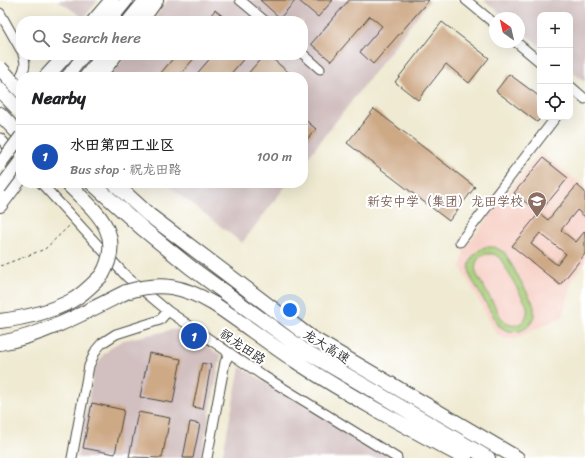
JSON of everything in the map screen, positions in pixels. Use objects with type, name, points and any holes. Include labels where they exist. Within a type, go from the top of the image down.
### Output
[{"type":"highway","points":[[98,16],[112,0]]},
{"type":"highway","points":[[145,16],[156,0]]},
{"type":"highway","points":[[51,72],[61,60]]},
{"type":"highway","points":[[101,72],[107,60]]},
{"type":"highway","points":[[0,68],[16,82]]},
{"type":"highway","points":[[0,90],[16,107]]},
{"type":"highway","points":[[0,104],[16,97]]},
{"type":"highway","points":[[0,114],[16,131]]},
{"type":"highway","points":[[0,204],[16,183]]},
{"type":"highway","points":[[0,321],[44,312],[72,301],[93,284],[108,264],[111,253],[111,243],[103,222],[72,188]]},
{"type":"highway","name":"龙大高速","points":[[98,188],[142,228],[190,267],[302,349],[488,458]]},
{"type":"highway","name":"龙大高速","points":[[119,188],[149,215],[310,337],[517,458]]},
{"type":"highway","points":[[0,343],[31,335],[126,292],[141,288],[166,286],[196,294],[214,304],[294,360],[376,409],[465,458]]},
{"type":"highway","points":[[0,330],[30,324],[51,317],[97,306]]},
{"type":"highway","points":[[0,312],[44,312]]},
{"type":"main road","points":[[114,16],[127,0]]},
{"type":"main road","points":[[132,16],[145,0]]},
{"type":"main road","points":[[71,72],[80,60]]},
{"type":"main road","points":[[91,72],[105,60]]},
{"type":"main road","points":[[0,164],[16,143]]},
{"type":"main road","points":[[0,188],[16,167]]},
{"type":"street","points":[[240,0],[259,16]]},
{"type":"street","points":[[466,0],[489,19]]},
{"type":"street","points":[[0,13],[16,41]]},
{"type":"street","points":[[523,48],[537,60]]},
{"type":"street","points":[[308,58],[320,69]]},
{"type":"street","points":[[24,72],[26,60]]},
{"type":"street","points":[[573,89],[585,99]]},
{"type":"street","points":[[460,242],[554,120]]},
{"type":"street","points":[[0,138],[16,156]]},
{"type":"street","name":"祝龙田路","points":[[45,188],[127,277],[168,311],[262,374],[397,458]]},
{"type":"street","points":[[72,458],[89,366],[96,350],[102,343],[116,334],[160,320],[168,311]]},
{"type":"street","points":[[207,458],[222,378],[230,353]]},
{"type":"path","points":[[0,266],[45,249],[75,221]]},
{"type":"shaded area","points":[[57,0],[98,0],[86,16],[81,16]]},
{"type":"shaded area","points":[[168,0],[430,0],[308,158],[308,72],[114,72],[122,60],[308,60],[308,16],[156,16]]},
{"type":"shaded area","points":[[484,0],[585,0],[585,82],[573,72],[573,12],[537,12],[537,43],[525,33],[525,12],[499,12]]},
{"type":"shaded area","name":"新安中学（集团）龙田学校","points":[[540,152],[585,187],[585,262],[572,279],[563,316],[515,339],[505,339],[497,334],[461,268],[464,249]]},
{"type":"shaded area","points":[[171,188],[284,188],[242,243]]},
{"type":"shaded area","points":[[176,329],[221,355],[201,458],[77,458],[94,371],[103,355],[113,346],[124,340]]},
{"type":"shaded area","points":[[240,367],[396,458],[222,458]]},
{"type":"green space","points":[[485,247],[495,247],[505,253],[532,301],[534,317],[526,328],[514,332],[499,326],[471,278],[469,268],[471,260],[480,249]],"holes":[[[486,254],[494,254],[500,258],[526,304],[527,314],[525,319],[518,325],[509,324],[504,321],[477,275],[475,268],[478,259]]]},
{"type":"building","points":[[260,0],[296,0],[282,16],[278,16]]},
{"type":"building","points":[[298,0],[333,0],[318,17]]},
{"type":"building","points":[[349,0],[429,0],[373,64],[360,52],[382,26],[370,16],[331,61],[311,44]]},
{"type":"building","points":[[215,10],[223,16],[210,16]]},
{"type":"building","points":[[442,22],[489,58],[469,83],[446,64],[418,100],[395,82]]},
{"type":"building","points":[[172,60],[193,60],[182,72],[162,72]]},
{"type":"building","points":[[209,60],[243,60],[232,72],[198,72]]},
{"type":"building","points":[[260,60],[274,60],[288,72],[249,72]]},
{"type":"building","points":[[509,74],[537,95],[537,120],[539,120],[537,122],[496,91]]},
{"type":"building","points":[[374,109],[475,187],[449,221],[347,143]]},
{"type":"building","points":[[308,122],[316,129],[308,138]]},
{"type":"building","points":[[543,158],[568,178],[539,213],[514,193]]},
{"type":"building","points":[[577,185],[585,192],[585,217],[577,210],[561,230],[576,242],[585,231],[585,254],[560,285],[512,246],[539,213],[548,220]],"holes":[[[540,233],[566,254],[557,265],[531,244]]]},
{"type":"building","points":[[149,353],[181,359],[173,403],[140,397]]},
{"type":"building","points":[[202,363],[211,365],[203,409],[193,407]]},
{"type":"building","points":[[92,403],[124,410],[115,454],[83,448]]},
{"type":"building","points":[[138,412],[170,418],[162,458],[129,457]]},
{"type":"building","points":[[190,422],[200,424],[193,458],[183,458]]},
{"type":"place","name":"新安中学（集团）龙田学校","points":[[537,218]]},
{"type":"place","name":"水田第四工业区","points":[[194,336]]}]
